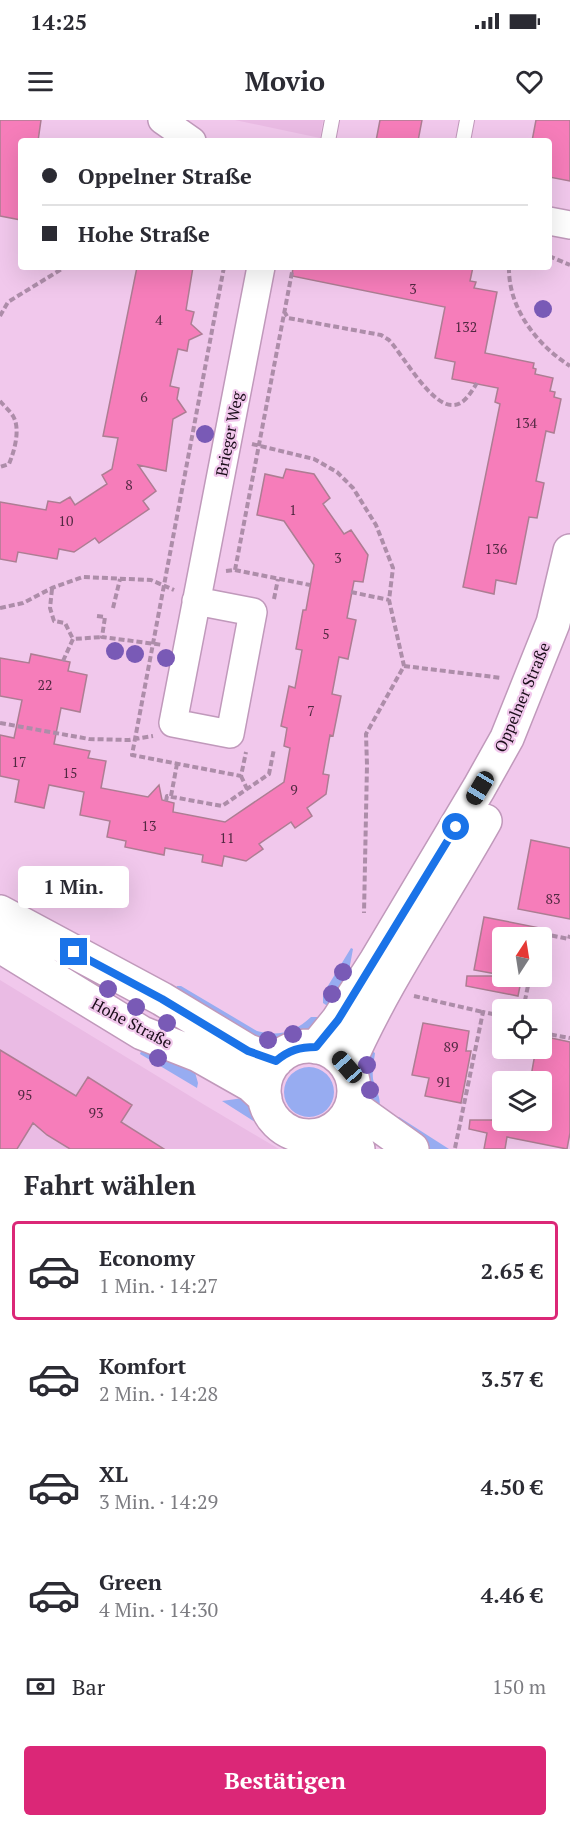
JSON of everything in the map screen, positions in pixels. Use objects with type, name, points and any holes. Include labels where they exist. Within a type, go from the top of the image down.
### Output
[{"type":"street","points":[[162,120],[188,138]]},
{"type":"street","points":[[552,222],[570,225]]},
{"type":"street","name":"Brieger Weg","points":[[173,723],[260,270]]},
{"type":"street","name":"Oppelner Straße","points":[[316,1047],[338,1020],[363,981],[480,788],[507,738],[553,623],[568,567]]},
{"type":"street","points":[[173,723],[230,734],[241,679],[254,612],[199,589]]},
{"type":"street","name":"Oppelner Straße","points":[[347,1067],[361,1035],[510,776],[554,680],[570,628]]},
{"type":"street","name":"Hohe Straße","points":[[0,912],[162,999],[248,1051],[276,1061]]},
{"type":"street","name":"Hohe Straße","points":[[0,946],[142,1033],[198,1055],[251,1085],[265,1098]]},
{"type":"street","points":[[302,1047],[316,1047],[328,1050],[347,1067],[353,1079],[354,1093],[352,1106],[338,1126],[327,1133],[303,1136],[292,1133],[274,1119],[265,1098],[266,1078],[276,1061],[288,1052],[302,1047]]},
{"type":"street","points":[[352,1106],[412,1149]]},
{"type":"street","points":[[327,1133],[358,1149]]},
{"type":"lane","points":[[329,138],[332,120]]},
{"type":"lane","points":[[464,138],[467,120]]},
{"type":"path","points":[[552,257],[570,265]]},
{"type":"path","points":[[0,316],[8,302],[60,270]]},
{"type":"path","points":[[235,570],[292,270]]},
{"type":"path","points":[[509,270],[509,280],[525,322],[538,340],[555,357],[570,366]]},
{"type":"path","points":[[254,305],[284,311],[288,318],[381,335],[389,340],[430,393],[441,402],[453,406],[465,400],[477,383]]},
{"type":"path","points":[[0,401],[15,418],[16,432],[9,464],[0,467]]},
{"type":"path","points":[[228,440],[314,459],[338,472],[353,488],[376,525],[393,568],[389,600],[404,666],[366,734],[364,914]]},
{"type":"path","points":[[0,608],[23,603],[52,588],[83,577],[151,580],[199,589],[235,570],[310,585]]},
{"type":"path","points":[[113,608],[120,579]]},
{"type":"path","points":[[52,588],[50,608],[54,621],[65,623],[73,639]]},
{"type":"path","points":[[351,592],[389,600]]},
{"type":"path","points":[[97,616],[105,617],[102,638]]},
{"type":"path","points":[[73,639],[102,638],[144,642],[187,650]]},
{"type":"path","points":[[63,661],[73,639]]},
{"type":"path","points":[[404,666],[531,681]]},
{"type":"path","points":[[0,723],[89,739],[129,740],[159,735],[173,723]]},
{"type":"path","points":[[166,801],[167,796],[171,796],[222,806],[269,774],[274,750]]},
{"type":"path","points":[[171,796],[177,764]]},
{"type":"path","points":[[241,776],[247,789]]},
{"type":"path","points":[[552,936],[569,939],[570,935]]},
{"type":"path","points":[[387,989],[492,1014]]},
{"type":"path","points":[[455,1148],[483,1012]]},
{"type":"path","points":[[552,1035],[570,1038]]},
{"type":"shaded area","points":[[235,120],[323,120],[320,138]]},
{"type":"shaded area","points":[[351,948],[353,949],[348,976],[335,1011],[323,1003],[323,994]]},
{"type":"shaded area","points":[[0,980],[203,1104],[279,1149],[0,1149]]},
{"type":"shaded area","points":[[177,986],[181,986],[257,1031],[265,1033],[292,1030],[311,1017],[318,1017],[327,1023],[299,1039],[266,1046],[172,996]]},
{"type":"shaded area","points":[[144,1043],[193,1065],[198,1083],[197,1088],[140,1054]]},
{"type":"shaded area","points":[[364,1046],[375,1053],[373,1079],[379,1097],[379,1108],[366,1103],[361,1070]]},
{"type":"shaded area","points":[[314,1067],[327,1074],[333,1082],[333,1102],[327,1110],[319,1116],[304,1117],[291,1110],[285,1102],[284,1087],[291,1074],[299,1068]]},
{"type":"shaded area","points":[[250,1097],[259,1116],[255,1122],[222,1101]]},
{"type":"shaded area","points":[[392,1117],[399,1117],[449,1149],[423,1149]]},
{"type":"building","points":[[0,120],[41,120],[38,138],[18,138],[18,219],[0,216]]},
{"type":"building","points":[[380,120],[422,120],[419,138],[377,138]]},
{"type":"building","points":[[536,120],[570,120],[570,181],[552,178],[552,138],[533,138]]},
{"type":"building","points":[[136,270],[193,270],[186,310],[194,312],[191,324],[202,334],[189,340],[187,351],[178,349],[170,386],[179,388],[177,399],[186,412],[173,419],[166,471],[138,465],[156,491],[143,501],[149,509],[99,543],[95,538],[74,552],[59,549],[57,559],[18,552],[16,562],[0,559],[0,502],[46,510],[48,501],[60,503],[70,497],[75,505],[107,484],[102,475],[112,469],[118,438],[103,436]]},
{"type":"building","points":[[293,270],[472,270],[470,281],[476,282],[474,288],[497,292],[485,353],[534,363],[535,374],[553,378],[550,391],[555,392],[554,397],[561,399],[554,433],[546,431],[536,481],[544,483],[537,518],[529,517],[516,584],[496,580],[494,594],[463,587],[500,404],[495,402],[498,388],[452,379],[455,362],[435,358],[445,307],[292,276]]},
{"type":"building","points":[[286,469],[314,474],[330,498],[323,504],[344,534],[351,530],[368,555],[363,582],[354,581],[347,618],[356,620],[348,659],[339,657],[332,694],[341,696],[333,736],[330,735],[323,774],[329,775],[326,794],[307,808],[312,816],[295,828],[291,822],[259,844],[263,849],[246,861],[224,856],[222,866],[202,862],[203,855],[165,848],[164,855],[125,847],[126,841],[107,837],[110,821],[80,815],[84,792],[49,785],[44,808],[15,802],[19,780],[0,776],[0,735],[14,738],[22,700],[0,696],[0,658],[29,663],[31,654],[70,662],[68,671],[87,675],[80,712],[61,708],[54,744],[90,751],[88,758],[106,761],[101,788],[148,797],[159,785],[162,800],[174,803],[173,812],[225,822],[284,782],[290,748],[284,746],[287,728],[281,726],[289,686],[295,688],[302,650],[296,649],[314,565],[284,521],[257,515],[265,474],[283,478]]},
{"type":"building","points":[[531,840],[570,848],[570,919],[518,909]]},
{"type":"building","points":[[484,917],[535,927],[492,927],[492,973],[474,970]]},
{"type":"building","points":[[467,976],[492,976],[492,987],[520,987],[518,996],[466,986]]},
{"type":"building","points":[[423,1023],[469,1031],[466,1051],[471,1051],[461,1103],[425,1096],[429,1078],[412,1075]]},
{"type":"building","points":[[552,1038],[570,1042],[570,1133],[567,1149],[507,1137],[505,1149],[484,1149],[487,1133],[469,1129],[470,1120],[492,1120],[492,1131],[552,1131],[552,1071],[532,1071],[534,1059],[552,1059]]},
{"type":"building","points":[[0,1050],[76,1096],[88,1077],[132,1105],[121,1122],[164,1149],[70,1149],[33,1123],[17,1149],[0,1149]]},
{"type":"route","points":[[74,952],[162,999],[248,1051],[276,1061],[288,1052],[302,1047],[316,1047],[338,1020],[456,827]]}]
